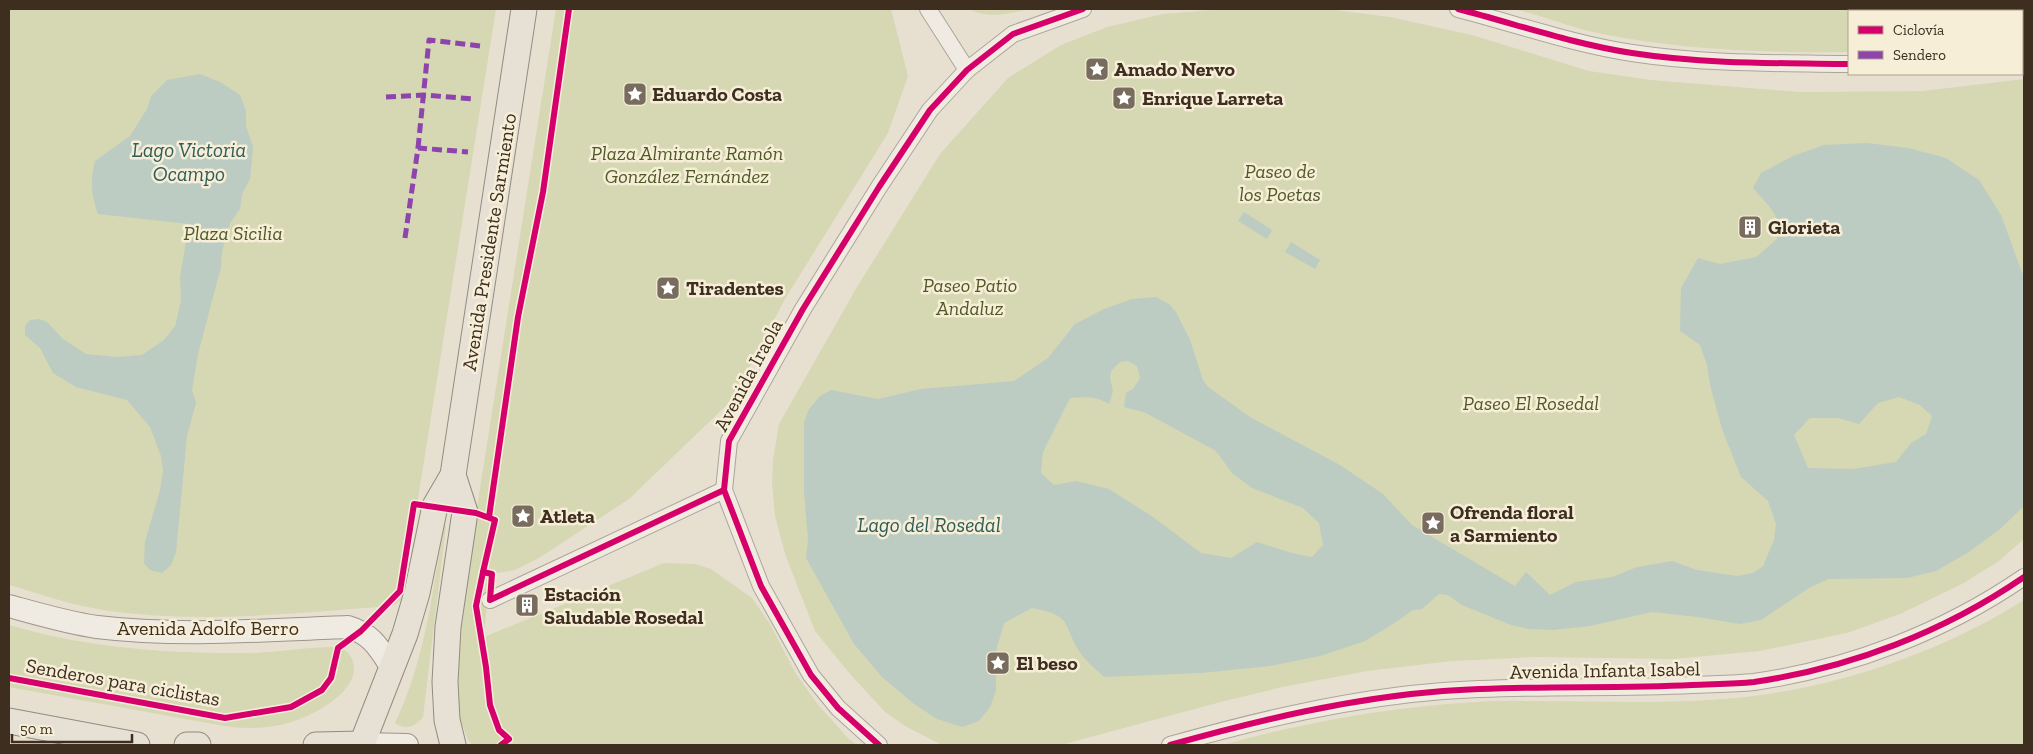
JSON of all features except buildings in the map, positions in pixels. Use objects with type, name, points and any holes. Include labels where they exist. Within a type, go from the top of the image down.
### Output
[{"type":"main road","name":"Avenida Presidente Sarmiento","points":[[362,744],[405,634],[418,593],[435,506],[454,475],[524,9]]},
{"type":"main road","name":"Avenida Presidente Sarmiento","points":[[453,745],[447,720],[445,682],[448,626],[465,512],[454,475]]},
{"type":"main road","name":"Avenida Adolfo Berro","points":[[9,606],[39,615],[96,627],[136,631],[213,632],[348,627],[361,631],[369,637],[392,668]]},
{"type":"main road","points":[[9,721],[137,745]]},
{"type":"main road","points":[[188,745],[198,745]]},
{"type":"main road","points":[[316,745],[407,745]]},
{"type":"street","points":[[928,9],[967,70]]},
{"type":"street","name":"Avenida Iraola","points":[[724,490],[729,442],[776,355],[826,271],[930,110],[967,70],[1013,34],[1083,9]]},
{"type":"street","points":[[1458,9],[1578,42],[1633,53],[1707,60],[1848,64]]},
{"type":"street","points":[[490,600],[724,490],[761,586],[811,675],[838,708],[879,745]]},
{"type":"street","name":"Avenida Infanta Isabel","points":[[1170,745],[1237,726],[1334,706],[1442,691],[1539,686],[1645,687],[1751,682],[1787,676],[1855,658],[1914,638],[1990,601],[2024,577]]},
{"type":"green space","name":"Plaza Sicilia","points":[[9,9],[496,9],[402,599],[393,606],[245,616],[208,617],[134,614],[86,607],[9,585]]},
{"type":"green space","name":"Plaza Almirante Ramón González Fernández","points":[[556,9],[891,9],[908,76],[888,133],[785,299],[733,399],[629,499],[539,558],[515,570],[492,574],[484,637],[664,563],[695,564],[711,569],[752,598],[770,624],[796,674],[819,706],[848,738],[857,745],[473,745],[468,740],[458,713],[455,664],[480,488]]},
{"type":"green space","points":[[969,9],[1029,9],[991,15]]},
{"type":"green space","points":[[1224,9],[1327,9],[1390,17],[1472,35],[1589,71],[1651,80],[1800,92],[1923,91],[2024,79],[2024,539],[1999,561],[1962,584],[1900,614],[1847,633],[1760,651],[1673,659],[1537,657],[1452,661],[1367,671],[1282,687],[1061,745],[942,745],[905,726],[885,712],[850,674],[815,631],[785,554],[775,516],[772,483],[773,460],[779,424],[857,287],[940,154],[1008,78],[1061,45],[1107,27],[1163,14]]},
{"type":"green space","points":[[1514,9],[2024,9],[2024,43],[2023,10],[1848,10],[1848,52],[1756,51],[1663,44],[1602,34]]},
{"type":"green space","points":[[444,526],[446,526],[423,717],[414,725],[403,727],[395,723],[414,675],[421,651]]},
{"type":"green space","points":[[2024,600],[2024,745],[1223,745],[1285,729],[1348,717],[1444,704],[1484,701],[1701,701],[1763,695],[1802,688],[1841,679],[1918,653],[1955,638]]},
{"type":"green space","points":[[9,625],[68,639],[159,651],[251,653],[335,647],[345,650],[349,654],[354,670],[351,681],[344,691],[334,700],[310,715],[288,723],[272,726],[248,728],[224,726],[9,687]]},
{"type":"water","name":"Lago Victoria Ocampo","points":[[200,74],[220,82],[240,95],[246,111],[246,126],[253,147],[250,179],[242,194],[240,209],[230,223],[222,252],[221,267],[198,354],[192,390],[196,403],[187,436],[176,552],[171,565],[162,573],[150,570],[144,563],[145,542],[160,490],[163,472],[161,456],[150,427],[127,400],[76,387],[53,373],[40,348],[25,335],[25,326],[30,320],[39,319],[47,322],[63,339],[86,354],[117,357],[142,355],[164,340],[175,326],[181,301],[180,277],[189,224],[98,214],[93,194],[92,175],[95,161],[130,136],[147,109],[151,96],[167,80]]},
{"type":"water","name":"Lago del Rosedal","points":[[1867,143],[1908,148],[1946,158],[1979,180],[2001,215],[2024,278],[2024,506],[2000,529],[1969,552],[1936,571],[1907,578],[1828,579],[1809,588],[1761,620],[1740,624],[1652,612],[1590,626],[1552,630],[1529,629],[1511,625],[1462,605],[1448,595],[1439,594],[1422,609],[1413,610],[1365,641],[1320,656],[1270,666],[1201,673],[1104,677],[1082,655],[1062,619],[1046,611],[1032,608],[1004,623],[993,661],[996,691],[990,707],[979,721],[962,727],[937,719],[914,704],[882,677],[854,644],[806,558],[808,539],[804,492],[804,422],[809,409],[820,396],[831,390],[878,399],[921,389],[1014,381],[1048,358],[1075,324],[1104,309],[1132,299],[1156,297],[1169,304],[1176,312],[1190,340],[1203,380],[1208,387],[1250,417],[1340,465],[1383,494],[1412,525],[1515,586],[1526,572],[1550,595],[1576,582],[1612,577],[1637,567],[1672,561],[1697,570],[1737,576],[1753,573],[1763,566],[1774,540],[1776,524],[1768,501],[1741,477],[1722,429],[1710,385],[1707,365],[1700,345],[1680,331],[1681,288],[1698,258],[1720,264],[1756,257],[1777,239],[1776,217],[1769,205],[1753,188],[1761,173],[1793,156],[1824,145]],"holes":[[[1128,361],[1137,366],[1140,378],[1133,389],[1126,393],[1124,407],[1146,413],[1216,451],[1232,473],[1252,488],[1303,508],[1319,523],[1323,545],[1312,557],[1257,542],[1231,558],[1201,553],[1153,517],[1109,489],[1076,481],[1054,485],[1041,473],[1043,452],[1070,398],[1095,398],[1109,404],[1113,391],[1110,378],[1111,371],[1120,362]],[[1899,397],[1920,405],[1932,416],[1926,434],[1911,443],[1896,462],[1853,469],[1808,468],[1794,435],[1810,418],[1838,418],[1859,424],[1878,403]]]},
{"type":"water","points":[[1244,212],[1272,230],[1267,239],[1238,221]]},
{"type":"water","points":[[1291,242],[1320,260],[1315,269],[1285,252]]},
{"type":"marked path","points":[[418,148],[429,40],[480,46]]},
{"type":"marked path","points":[[386,97],[424,95],[473,99]]},
{"type":"marked path","points":[[405,238],[418,148],[468,152]]},
{"type":"cycle path","points":[[489,517],[518,317],[543,192],[569,9]]},
{"type":"cycle path","points":[[879,745],[838,708],[811,675],[761,586],[724,490],[729,441],[803,309],[879,187],[930,110],[967,70],[1013,34],[1083,9]]},
{"type":"cycle path","points":[[1458,9],[1566,39],[1659,57],[1767,63],[1848,64]]},
{"type":"cycle path","points":[[501,745],[509,739],[499,730],[490,705],[476,606],[483,572],[492,574],[490,600],[724,490]]},
{"type":"cycle path","name":"Senderos para ciclistas","points":[[9,678],[225,718],[291,707],[322,690],[331,678],[338,648],[361,631],[400,591],[414,504],[476,513],[495,520],[483,572]]},
{"type":"cycle path","points":[[1170,745],[1305,711],[1409,694],[1505,688],[1730,684],[1790,676],[1861,657],[1929,631],[1962,615],[2024,577]]},
{"type":"place","name":"Amado Nervo","points":[[1097,69]]},
{"type":"place","name":"Eduardo Costa","points":[[635,94]]},
{"type":"place","name":"Enrique Larreta","points":[[1124,98]]},
{"type":"place","name":"Glorieta","points":[[1750,227]]},
{"type":"place","name":"Tiradentes","points":[[668,288]]},
{"type":"place","name":"Atleta","points":[[523,516]]},
{"type":"place","name":"Ofrenda floral a Sarmiento","points":[[1433,523]]},
{"type":"place","name":"Estación Saludable Rosedal","points":[[527,605]]},
{"type":"place","name":"El beso","points":[[998,663]]},
{"type":"park label","name":"Paseo de los Poetas","points":[[1280,182]]},
{"type":"park label","name":"Paseo Patio Andaluz","points":[[970,296]]},
{"type":"park label","name":"Paseo El Rosedal","points":[[1531,403]]}]
